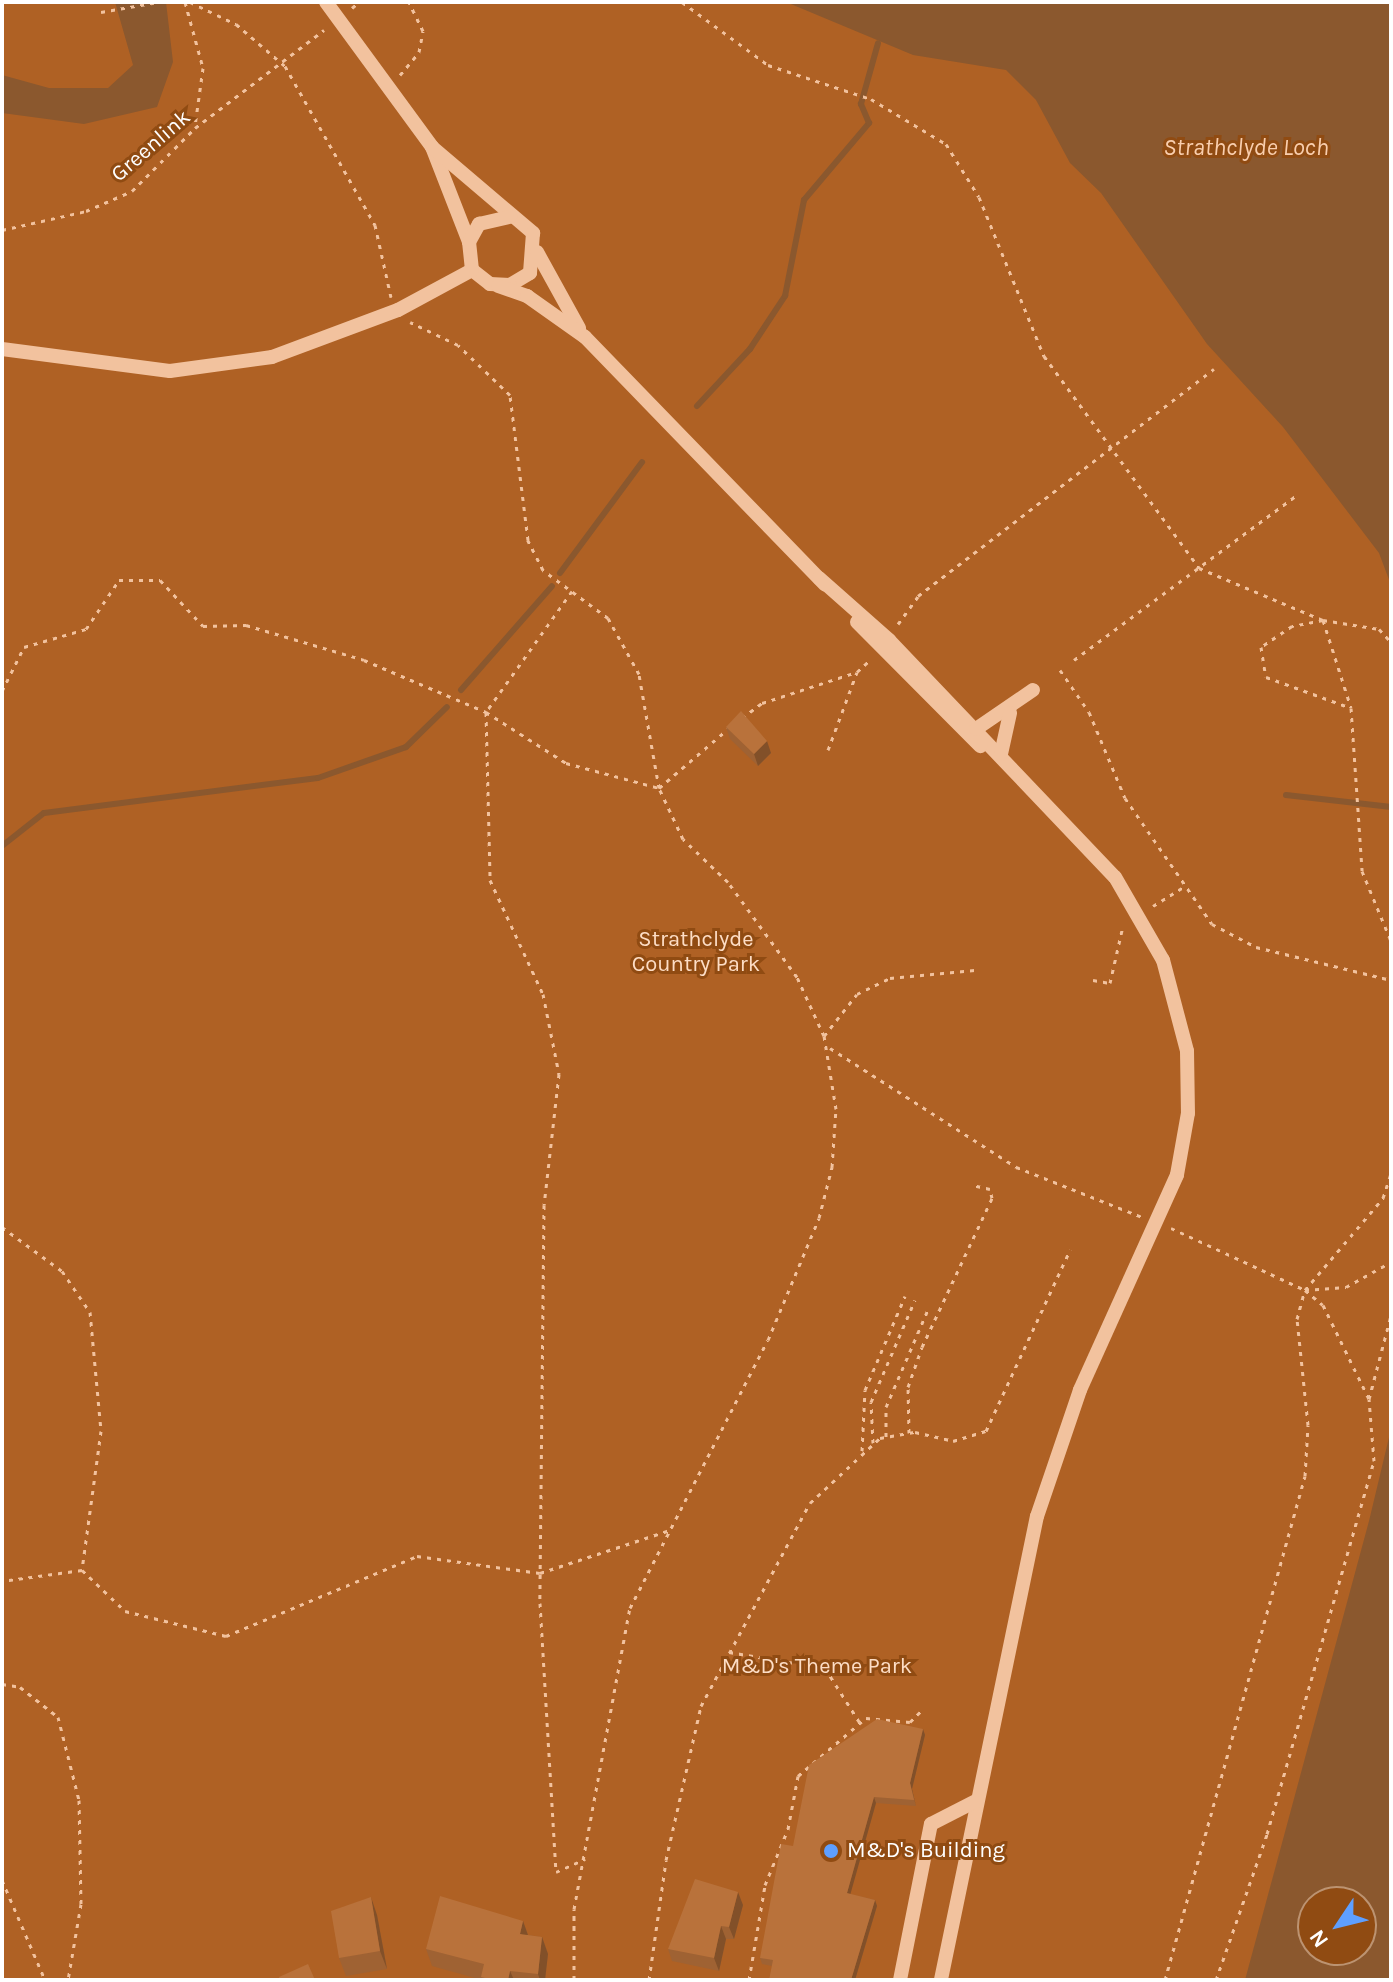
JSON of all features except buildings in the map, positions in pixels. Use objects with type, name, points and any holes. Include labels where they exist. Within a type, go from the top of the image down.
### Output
[{"type":"street","points":[[326,2],[391,82],[432,147],[469,242],[472,270]]},
{"type":"street","points":[[432,147],[510,217],[533,233],[537,252],[585,337]]},
{"type":"street","points":[[469,242],[479,224],[510,217]]},
{"type":"street","points":[[498,286],[520,282],[537,252]]},
{"type":"street","points":[[2,349],[170,371],[272,357],[398,310],[472,270]]},
{"type":"street","points":[[472,270],[498,286],[527,296],[585,337],[819,578],[1001,754],[1115,877],[1172,984],[1187,1051],[1186,1125],[1158,1223],[1080,1390],[1037,1516],[941,1980]]},
{"type":"street","points":[[819,578],[1137,914]]},
{"type":"street","points":[[976,729],[1010,713],[1033,690]]},
{"type":"street","points":[[1001,754],[1010,713]]},
{"type":"street","points":[[900,1980],[931,1824],[976,1801]]},
{"type":"path","points":[[101,12],[158,2]]},
{"type":"path","points":[[187,2],[236,24],[285,66],[375,225],[398,310],[495,373],[510,395],[528,540],[543,570],[608,618],[639,674],[659,788],[683,839],[728,882],[797,977],[829,1047],[836,1109],[819,1218],[672,1530],[630,1608],[574,1909],[574,1980]]},
{"type":"path","points":[[187,2],[203,68],[195,128]]},
{"type":"path","points":[[391,82],[419,52],[423,31],[409,2]]},
{"type":"path","points":[[682,2],[768,65],[871,99],[946,144],[979,197],[1044,356],[1109,450],[1199,568],[1323,620],[1379,629],[1391,642]]},
{"type":"path","name":"Greenlink","points":[[2,230],[86,211],[132,191],[195,128],[285,66],[340,17]]},
{"type":"path","points":[[896,632],[918,596],[1214,369]]},
{"type":"path","points":[[1074,660],[1298,494]]},
{"type":"path","points":[[2,691],[24,647],[86,629],[119,580],[160,580],[203,626],[246,625],[364,660],[486,712],[566,763],[659,788]]},
{"type":"path","points":[[573,590],[486,712],[490,880],[511,938],[543,994],[559,1074],[544,1205],[540,1573],[556,1872],[585,1859]]},
{"type":"path","points":[[1323,620],[1292,626],[1261,647],[1266,677],[1351,708]]},
{"type":"path","points":[[1323,620],[1351,708],[1360,794],[1362,871],[1391,941]]},
{"type":"path","points":[[828,750],[857,672],[876,653]]},
{"type":"path","points":[[1060,670],[1089,712],[1125,798],[1183,887],[1212,924],[1256,947],[1391,980]]},
{"type":"path","points":[[659,788],[762,703],[857,672]]},
{"type":"path","points":[[1093,980],[1110,983],[1137,914],[1183,887]]},
{"type":"path","points":[[824,1036],[857,994],[890,978],[975,970]]},
{"type":"path","points":[[829,1047],[1016,1167],[1158,1223],[1305,1290],[1323,1305],[1369,1399]]},
{"type":"path","points":[[1165,1980],[1305,1476],[1308,1425],[1297,1319],[1305,1290],[1383,1198],[1391,1173]]},
{"type":"path","points":[[909,1433],[908,1387],[922,1347],[992,1198],[990,1189],[972,1185]]},
{"type":"path","points":[[2,1227],[62,1271],[90,1312],[101,1431],[82,1570]]},
{"type":"path","points":[[649,1980],[666,1860],[701,1706],[810,1503],[862,1451],[886,1437],[909,1433],[953,1441],[986,1431],[1070,1250]]},
{"type":"path","points":[[1305,1290],[1346,1287],[1391,1262]]},
{"type":"path","points":[[862,1451],[865,1390],[905,1296]]},
{"type":"path","points":[[873,1443],[871,1402],[915,1300]]},
{"type":"path","points":[[886,1437],[886,1407],[929,1307]]},
{"type":"path","points":[[1216,1980],[1267,1834],[1374,1461],[1369,1399],[1391,1315]]},
{"type":"path","points":[[82,1570],[125,1611],[226,1636],[417,1556],[540,1573],[672,1530]]},
{"type":"path","points":[[2,1581],[82,1570]]},
{"type":"path","points":[[728,1652],[825,1668],[860,1723]]},
{"type":"path","points":[[2,1684],[20,1687],[58,1717],[79,1800],[81,1904],[68,1980]]},
{"type":"path","points":[[749,1980],[765,1885],[788,1829],[798,1776],[860,1723],[910,1722],[923,1709]]},
{"type":"path","points":[[2,1880],[45,1980]]},
{"type":"green space","name":"Strathclyde Country Park","points":[[2,2],[1391,2],[1391,1980],[2,1980]]},
{"type":"water","points":[[115,2],[166,2],[173,62],[157,107],[84,124],[2,113],[2,75],[49,88],[108,88],[133,65]]},
{"type":"water","name":"Strathclyde Loch","points":[[786,2],[1391,2],[1391,585],[1379,553],[1283,427],[1207,344],[1101,193],[1070,163],[1036,100],[1006,70],[913,55]]},
{"type":"water","points":[[1391,1429],[1391,1980],[1245,1980],[1369,1521]]},
{"type":"waterway","points":[[697,406],[750,349],[785,296],[804,200],[869,123],[861,104],[878,43]]},
{"type":"waterway","points":[[560,573],[642,462]]},
{"type":"waterway","points":[[461,690],[552,586]]},
{"type":"waterway","points":[[2,846],[44,813],[318,778],[406,747],[447,707]]},
{"type":"waterway","points":[[1286,795],[1391,807]]},
{"type":"place","name":"M&D's Building","points":[[831,1851]]},
{"type":"park label","name":"M&D's Theme Park","points":[[817,1667]]}]
